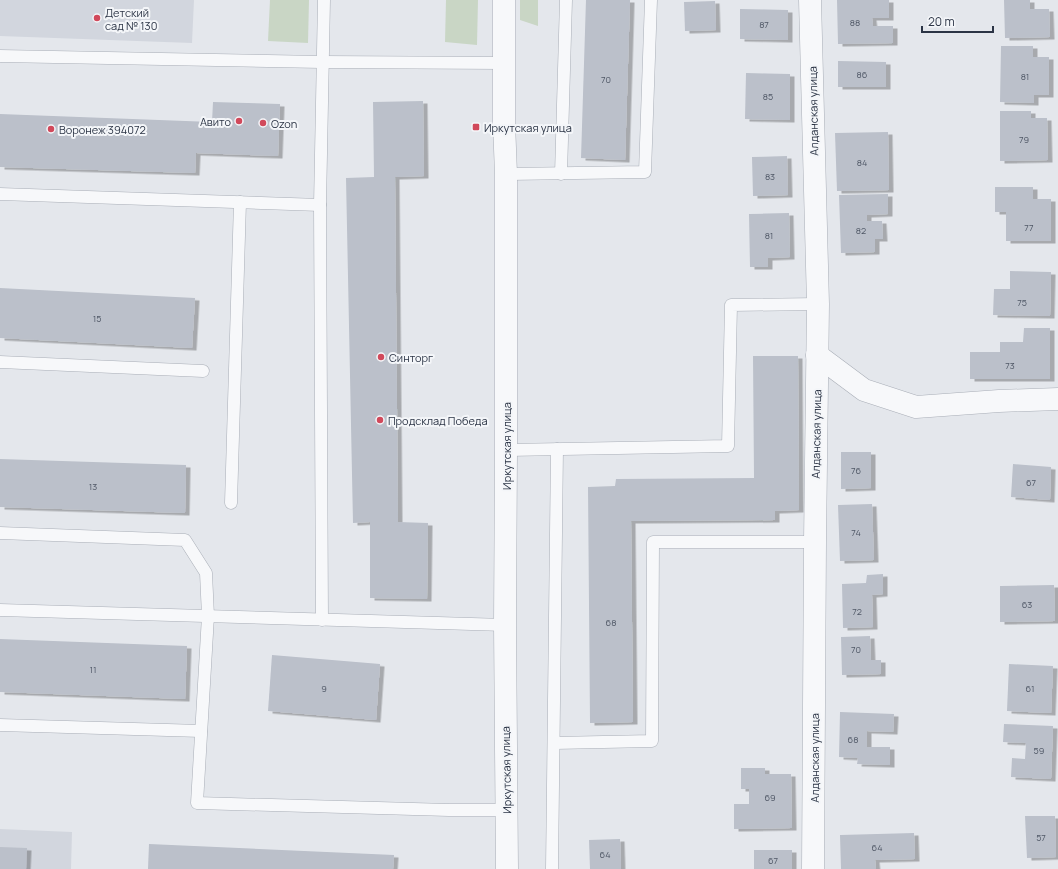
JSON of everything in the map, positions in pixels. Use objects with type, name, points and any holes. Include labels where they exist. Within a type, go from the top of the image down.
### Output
[{"type":"street","name":"Иркутская улица","points":[[504,0],[504,122],[506,174],[505,625],[507,869]]},
{"type":"street","name":"Алданская улица","points":[[810,0],[818,304],[813,869]]},
{"type":"street","points":[[817,355],[864,390],[916,407],[999,400],[1058,399]]},
{"type":"lane","points":[[322,620],[320,205],[324,0]]},
{"type":"lane","points":[[561,174],[566,0]]},
{"type":"lane","points":[[506,174],[645,172],[651,0]]},
{"type":"lane","points":[[0,56],[322,62],[504,63]]},
{"type":"lane","points":[[0,194],[320,205]]},
{"type":"lane","points":[[231,503],[240,202]]},
{"type":"lane","points":[[506,450],[728,446],[731,305],[818,304]]},
{"type":"lane","points":[[0,362],[203,371]]},
{"type":"lane","points":[[552,869],[557,449]]},
{"type":"lane","points":[[0,533],[185,540],[206,573],[208,616],[197,802],[449,810],[507,810]]},
{"type":"lane","points":[[554,744],[652,741],[653,542],[815,542]]},
{"type":"lane","points":[[0,610],[505,625]]},
{"type":"lane","points":[[0,725],[201,731]]},
{"type":"shaded area","name":"Детский сад № 130","points":[[0,0],[194,0],[192,43],[0,36]]},
{"type":"shaded area","points":[[0,829],[72,832],[71,869],[0,869]]},
{"type":"green space","points":[[270,0],[309,0],[308,43],[268,41]]},
{"type":"green space","points":[[446,0],[478,0],[477,45],[445,42]]},
{"type":"green space","points":[[520,0],[538,0],[538,26],[520,20]]},
{"type":"building","points":[[586,0],[630,0],[625,160],[581,158]]},
{"type":"building","points":[[837,0],[889,0],[889,18],[872,18],[873,26],[893,26],[893,43],[838,44]]},
{"type":"building","points":[[1004,0],[1030,0],[1030,9],[1049,9],[1050,37],[1005,38]]},
{"type":"building","points":[[715,1],[716,30],[685,31],[684,2]]},
{"type":"building","points":[[740,9],[788,10],[788,40],[740,39]]},
{"type":"building","points":[[1001,46],[1033,46],[1033,57],[1049,57],[1049,95],[1034,95],[1034,103],[1000,102]]},
{"type":"building","points":[[838,61],[886,62],[886,87],[838,87]]},
{"type":"building","points":[[746,73],[790,74],[790,120],[745,119]]},
{"type":"building","points":[[423,101],[424,176],[395,177],[398,522],[428,523],[427,599],[370,598],[370,522],[353,523],[346,178],[374,177],[373,102]]},
{"type":"building","points":[[213,102],[280,104],[278,156],[196,153],[195,173],[0,167],[0,114],[212,122]]},
{"type":"building","points":[[1000,111],[1031,111],[1031,118],[1047,118],[1048,160],[1000,161]]},
{"type":"building","points":[[888,132],[889,190],[837,191],[835,133]]},
{"type":"building","points":[[787,156],[788,195],[753,196],[752,157]]},
{"type":"building","points":[[995,187],[1033,187],[1033,199],[1051,199],[1051,241],[1006,241],[1006,212],[995,212]]},
{"type":"building","points":[[888,194],[888,214],[867,215],[867,221],[882,221],[883,239],[875,239],[875,252],[841,253],[839,195]]},
{"type":"building","points":[[789,213],[790,257],[768,258],[768,267],[750,267],[749,214]]},
{"type":"building","points":[[1010,271],[1051,272],[1050,316],[993,315],[994,289],[1010,289]]},
{"type":"building","points":[[0,288],[195,298],[192,348],[0,338]]},
{"type":"building","points":[[1024,328],[1050,328],[1050,379],[970,379],[970,352],[1000,352],[1000,342],[1023,342]]},
{"type":"building","points":[[753,356],[798,356],[799,510],[775,511],[775,520],[631,521],[633,722],[590,723],[588,487],[615,486],[616,479],[754,478]]},
{"type":"building","points":[[841,452],[871,452],[871,488],[841,489]]},
{"type":"building","points":[[0,459],[186,465],[185,513],[0,507]]},
{"type":"building","points":[[1013,464],[1051,467],[1050,500],[1011,497]]},
{"type":"building","points":[[872,504],[874,560],[840,561],[838,505]]},
{"type":"building","points":[[883,574],[883,594],[872,595],[873,627],[843,628],[842,584],[866,583],[867,575]]},
{"type":"building","points":[[1054,585],[1055,621],[1000,622],[1000,586]]},
{"type":"building","points":[[870,636],[871,660],[881,660],[881,674],[842,675],[841,637]]},
{"type":"building","points":[[0,639],[187,646],[185,699],[0,692]]},
{"type":"building","points":[[272,655],[380,664],[376,720],[268,711]]},
{"type":"building","points":[[1009,664],[1053,666],[1051,713],[1007,711]]},
{"type":"building","points":[[840,712],[894,714],[893,732],[867,731],[867,747],[890,747],[890,765],[857,764],[858,758],[839,757]]},
{"type":"building","points":[[1004,724],[1053,726],[1051,779],[1011,777],[1012,758],[1025,759],[1026,743],[1003,742]]},
{"type":"building","points":[[741,768],[765,768],[765,774],[791,774],[792,828],[734,829],[734,804],[749,804],[749,789],[741,789]]},
{"type":"building","points":[[1025,816],[1055,816],[1056,857],[1027,858]]},
{"type":"building","points":[[914,833],[915,859],[875,860],[876,869],[841,869],[840,835]]},
{"type":"building","points":[[620,839],[621,869],[590,869],[589,840]]},
{"type":"building","points":[[149,844],[394,855],[393,869],[148,869]]},
{"type":"building","points":[[0,847],[27,848],[26,869],[0,869]]},
{"type":"building","points":[[754,850],[792,850],[792,869],[754,869]]},
{"type":"place","name":"Детский сад № 130","points":[[97,18]]},
{"type":"place","name":"Авито","points":[[239,121]]},
{"type":"place","name":"Ozon","points":[[263,123]]},
{"type":"place","name":"Иркутская улица","points":[[476,127]]},
{"type":"place","name":"Воронеж 394072","points":[[51,129]]},
{"type":"place","name":"Синторг","points":[[381,357]]},
{"type":"place","name":"Продсклад Победа","points":[[380,420]]}]
